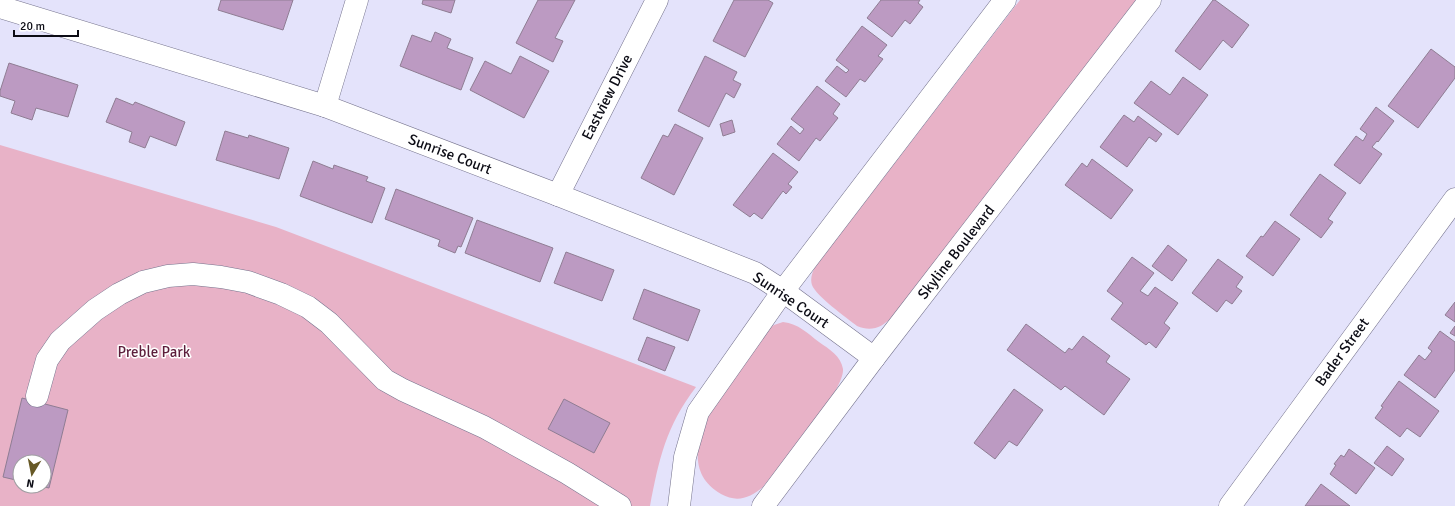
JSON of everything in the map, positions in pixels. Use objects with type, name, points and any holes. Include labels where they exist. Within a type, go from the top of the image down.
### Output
[{"type":"street","points":[[325,106],[357,0]]},
{"type":"street","name":"Eastview Drive","points":[[558,195],[657,0]]},
{"type":"street","points":[[679,506],[685,457],[698,412],[782,291],[1005,0]]},
{"type":"street","name":"Skyline Boulevard","points":[[763,506],[874,358],[1150,0]]},
{"type":"street","name":"Sunrise Court","points":[[0,7],[325,106],[558,195],[755,273],[874,358]]},
{"type":"street","name":"Bader Street","points":[[1230,506],[1455,199]]},
{"type":"street","points":[[37,396],[47,360],[60,341],[94,310],[119,294],[143,282],[168,276],[193,274],[228,278],[248,282],[281,294],[308,307],[334,328],[384,380],[484,427],[567,473],[620,506]]},
{"type":"green space","points":[[1020,0],[1136,0],[899,309],[887,322],[881,326],[866,329],[857,326],[832,307],[815,290],[811,280],[815,267]]},
{"type":"green space","name":"Preble Park","points":[[0,145],[276,227],[696,387],[677,415],[665,444],[650,506],[0,506]]},
{"type":"green space","points":[[783,322],[802,329],[834,353],[842,364],[843,369],[841,380],[834,394],[810,429],[763,487],[753,494],[743,498],[738,499],[727,497],[714,489],[703,477],[700,471],[698,464],[698,448],[701,425],[707,414],[767,330],[774,325]]},
{"type":"building","points":[[221,0],[293,0],[283,30],[218,10]]},
{"type":"building","points":[[423,0],[455,0],[451,13],[422,4]]},
{"type":"building","points":[[538,0],[575,0],[555,38],[563,41],[553,62],[516,43]]},
{"type":"building","points":[[734,0],[768,0],[773,3],[745,57],[713,41]]},
{"type":"building","points":[[881,0],[920,0],[918,3],[923,7],[910,24],[905,20],[892,37],[867,18]]},
{"type":"building","points":[[1213,0],[1249,25],[1232,48],[1223,40],[1200,70],[1175,51]]},
{"type":"building","points":[[862,26],[887,45],[878,56],[883,59],[865,82],[860,79],[846,97],[825,81],[837,66],[846,73],[849,70],[836,60]]},
{"type":"building","points":[[435,32],[451,39],[447,48],[473,58],[461,90],[400,66],[412,35],[431,42]]},
{"type":"building","points":[[1431,49],[1455,67],[1455,78],[1418,128],[1388,106]]},
{"type":"building","points":[[520,56],[549,71],[524,118],[470,90],[485,61],[511,74]]},
{"type":"building","points":[[705,56],[737,72],[733,80],[741,84],[734,98],[726,93],[709,127],[678,111]]},
{"type":"building","points":[[9,63],[78,85],[68,117],[36,108],[32,120],[11,113],[15,101],[0,96],[0,91]]},
{"type":"building","points":[[1183,77],[1208,95],[1178,135],[1134,103],[1151,81],[1170,95]]},
{"type":"building","points":[[817,86],[840,104],[833,114],[838,118],[820,141],[816,138],[799,161],[777,144],[791,126],[800,134],[804,129],[791,119]]},
{"type":"building","points":[[116,98],[133,105],[135,102],[185,122],[176,146],[150,136],[145,148],[129,142],[132,132],[106,122]]},
{"type":"building","points":[[1376,107],[1394,121],[1378,142],[1377,141],[1372,147],[1382,154],[1360,184],[1334,165],[1356,136],[1363,141],[1367,134],[1360,129]]},
{"type":"building","points":[[1124,115],[1134,122],[1138,116],[1162,134],[1156,142],[1149,137],[1127,167],[1100,147]]},
{"type":"building","points":[[732,120],[735,132],[723,136],[720,124]]},
{"type":"building","points":[[675,124],[703,138],[674,195],[641,178],[663,135],[668,137]]},
{"type":"building","points":[[225,131],[248,138],[249,135],[289,148],[279,179],[216,160]]},
{"type":"building","points":[[773,153],[798,172],[788,184],[792,187],[786,194],[783,191],[762,219],[754,213],[750,217],[733,205]]},
{"type":"building","points":[[1092,159],[1133,190],[1111,219],[1065,185],[1082,163],[1087,167]]},
{"type":"building","points":[[313,161],[333,169],[334,165],[368,177],[366,181],[385,188],[372,223],[300,196]]},
{"type":"building","points":[[1320,174],[1346,193],[1328,219],[1333,222],[1321,238],[1290,215]]},
{"type":"building","points":[[396,189],[473,218],[461,247],[458,246],[455,253],[438,246],[440,240],[385,219]]},
{"type":"building","points":[[477,220],[553,248],[540,282],[465,253]]},
{"type":"building","points":[[1275,221],[1300,239],[1273,276],[1246,256],[1261,236],[1263,237]]},
{"type":"building","points":[[1168,245],[1187,260],[1172,281],[1152,266]]},
{"type":"building","points":[[566,252],[614,270],[602,301],[554,283]]},
{"type":"building","points":[[1132,257],[1154,273],[1140,291],[1148,296],[1155,287],[1178,303],[1164,323],[1170,328],[1156,348],[1149,342],[1146,345],[1111,319],[1123,303],[1107,291]]},
{"type":"building","points":[[1218,259],[1243,277],[1236,287],[1242,291],[1232,304],[1226,300],[1217,312],[1192,293]]},
{"type":"building","points":[[644,289],[700,310],[688,341],[633,319]]},
{"type":"building","points":[[1455,302],[1455,322],[1445,315]]},
{"type":"building","points":[[1026,324],[1065,353],[1069,348],[1072,350],[1083,336],[1110,356],[1106,362],[1130,379],[1104,415],[1065,386],[1061,390],[1007,350]]},
{"type":"building","points":[[1455,326],[1455,336],[1450,333]]},
{"type":"building","points":[[1440,331],[1455,342],[1455,370],[1435,398],[1404,375],[1419,355],[1425,360],[1432,351],[1428,348]]},
{"type":"building","points":[[647,337],[675,347],[665,371],[638,360]]},
{"type":"building","points":[[1399,381],[1439,411],[1420,437],[1407,428],[1400,437],[1375,418],[1383,407],[1381,406]]},
{"type":"building","points":[[1014,389],[1043,410],[1017,446],[1009,441],[995,459],[974,443]]},
{"type":"building","points":[[22,398],[68,410],[52,476],[52,454],[12,454],[12,479],[3,477]]},
{"type":"building","points":[[564,399],[610,423],[594,453],[548,429]]},
{"type":"building","points":[[1387,446],[1404,459],[1392,476],[1374,463]]},
{"type":"building","points":[[1349,449],[1375,468],[1356,494],[1330,474],[1336,465],[1334,464],[1341,455],[1344,457]]},
{"type":"building","points":[[1321,484],[1350,506],[1305,506]]}]
